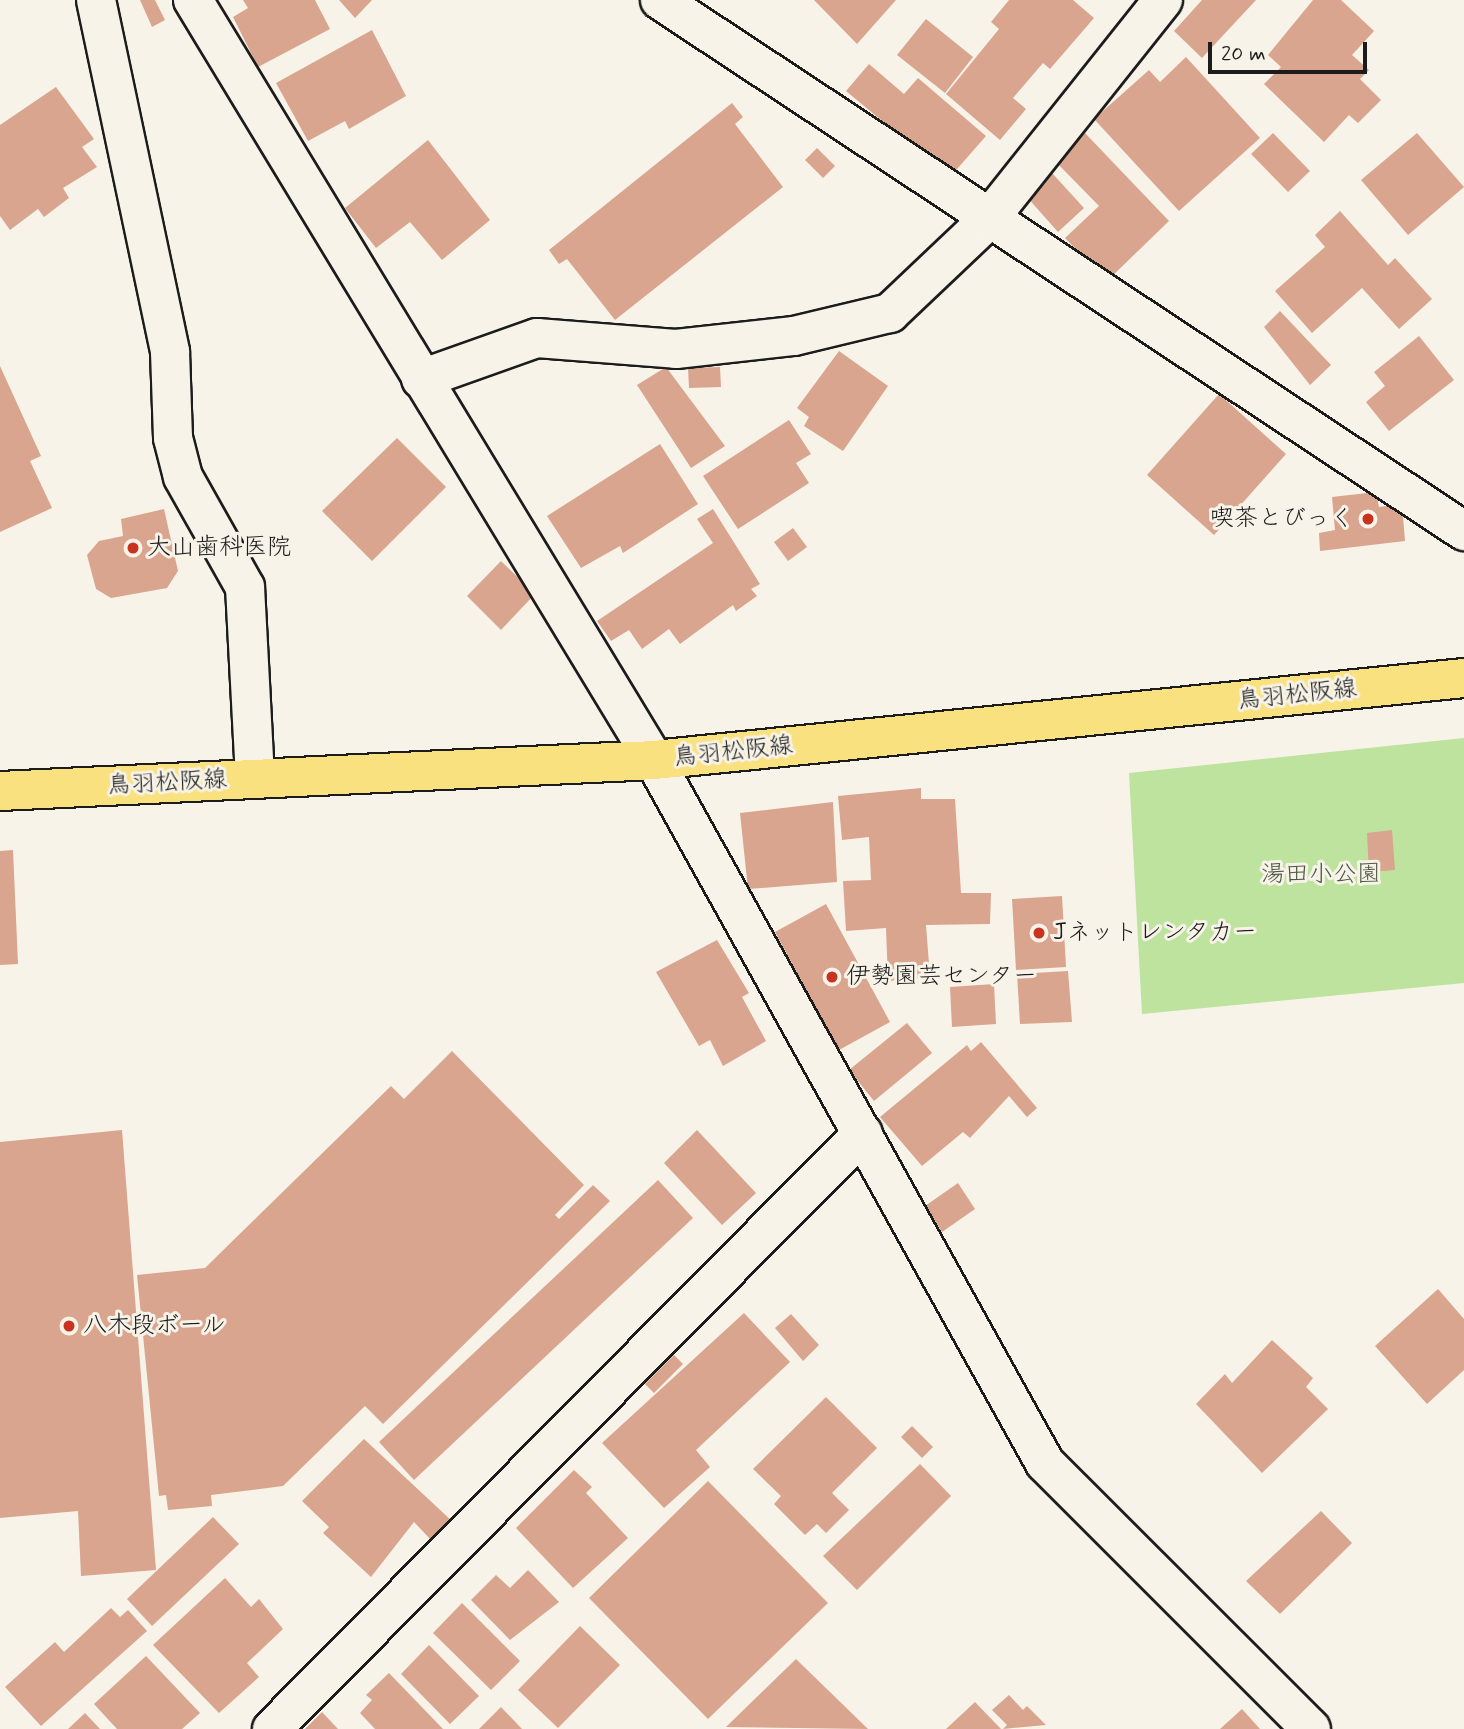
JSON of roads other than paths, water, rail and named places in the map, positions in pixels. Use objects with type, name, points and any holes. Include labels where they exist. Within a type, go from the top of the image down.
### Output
[{"type":"main road","name":"鳥羽松阪線","points":[[0,791],[654,760],[1464,678]]},
{"type":"street","points":[[96,0],[170,352],[173,438],[183,477],[244,587],[255,779]]},
{"type":"street","points":[[193,0],[421,380],[654,760],[1045,1463],[1311,1729]]},
{"type":"street","points":[[660,0],[988,220],[1464,531]]},
{"type":"street","points":[[421,380],[537,338],[676,349],[794,336],[890,313],[988,220],[1163,0]]},
{"type":"street","points":[[272,1729],[863,1133]]},
{"type":"place","name":"喫茶とびっく","points":[[1368,519]]},
{"type":"place","name":"大山歯科医院","points":[[133,548]]},
{"type":"place","name":"Jネットレンタカー","points":[[1039,933]]},
{"type":"place","name":"伊勢園芸センター","points":[[832,977]]},
{"type":"place","name":"八木段ボール","points":[[69,1326]]},
{"type":"park label","name":"湯田小公園","points":[[1321,875]]}]
